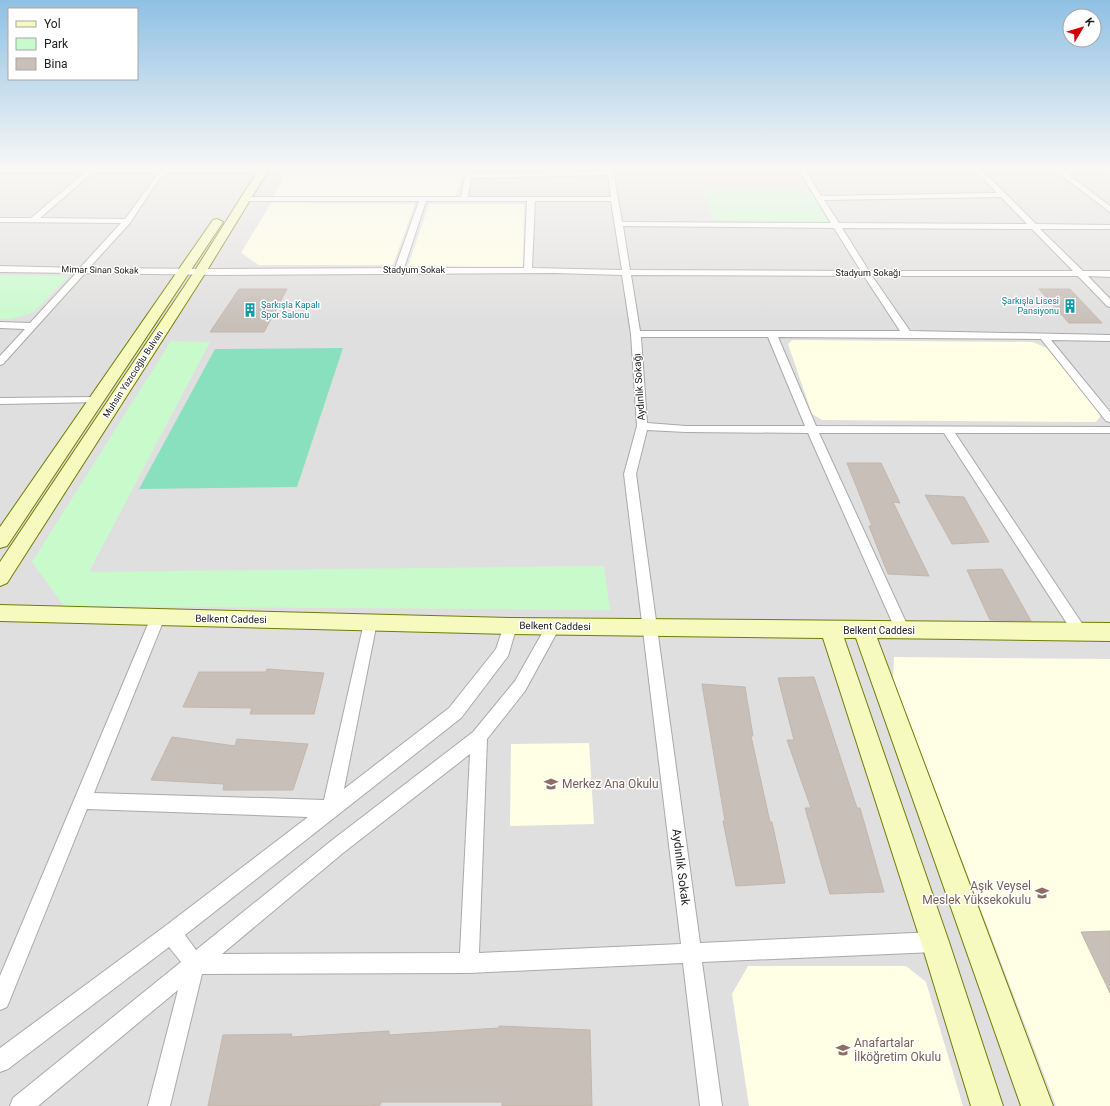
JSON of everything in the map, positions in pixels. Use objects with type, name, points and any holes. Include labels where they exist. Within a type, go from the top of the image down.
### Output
[{"type":"main road","name":"Muhsin Yazıcıoğlu Bulvarı","points":[[0,541],[97,400],[182,272],[219,221]]},
{"type":"main road","name":"Muhsin Yazıcıoğlu Bulvarı","points":[[0,578],[200,272],[232,221]]},
{"type":"main road","name":"Belkent Caddesi","points":[[0,613],[510,626],[1110,632]]},
{"type":"main road","points":[[831,630],[935,942],[987,1106]]},
{"type":"main road","points":[[864,630],[1037,1106]]},
{"type":"street","points":[[91,221],[127,221]]},
{"type":"street","points":[[0,362],[127,221]]},
{"type":"street","points":[[399,270],[416,221]]},
{"type":"street","points":[[528,270],[530,221]]},
{"type":"street","name":"Aydınlık Sokağı","points":[[618,221],[636,334],[642,426],[630,474],[651,628]]},
{"type":"street","points":[[832,221],[907,334]]},
{"type":"street","points":[[1028,221],[1110,304]]},
{"type":"street","points":[[619,224],[1110,227]]},
{"type":"street","name":"Mimar Sinan Sokak","points":[[0,269],[200,272]]},
{"type":"street","name":"Stadyum Sokak","points":[[200,272],[399,270],[627,272]]},
{"type":"street","name":"Stadyum Sokağı","points":[[627,272],[1110,274]]},
{"type":"street","points":[[0,326],[32,326]]},
{"type":"street","points":[[636,334],[907,334],[1110,338]]},
{"type":"street","points":[[772,334],[812,429],[903,631]]},
{"type":"street","points":[[1044,336],[1110,419]]},
{"type":"street","points":[[0,401],[97,400]]},
{"type":"street","points":[[642,426],[686,429],[1110,430]]},
{"type":"street","points":[[947,429],[1080,632]]},
{"type":"street","points":[[0,1000],[158,617]]},
{"type":"street","points":[[331,809],[370,622]]},
{"type":"street","points":[[0,1061],[171,934],[455,713],[503,652],[510,626]]},
{"type":"street","points":[[21,1106],[337,847],[479,737],[520,686],[554,626]]},
{"type":"street","name":"Aydınlık Sokak","points":[[651,628],[711,1106]]},
{"type":"street","points":[[469,964],[479,737]]},
{"type":"street","points":[[82,801],[331,809]]},
{"type":"street","points":[[171,934],[195,964]]},
{"type":"street","points":[[195,964],[469,964],[692,952],[935,942]]},
{"type":"street","points":[[159,1106],[195,964]]},
{"type":"shaded area","points":[[0,221],[1110,221],[1110,1106],[0,1106]]},
{"type":"shaded area","points":[[260,221],[409,221],[393,265],[259,265],[241,253]]},
{"type":"shaded area","points":[[423,221],[524,221],[523,267],[408,266]]},
{"type":"shaded area","points":[[792,340],[1033,342],[1047,348],[1101,415],[1096,422],[822,420],[812,414],[788,344]]},
{"type":"shaded area","name":"Aşık Veysel Meslek Yüksekokulu","points":[[894,657],[1110,659],[1110,1106],[1056,1106],[893,680]]},
{"type":"shaded area","name":"Merkez Ana Okulu","points":[[589,743],[594,824],[510,826],[511,744]]},
{"type":"shaded area","name":"Anafartalar İlköğretim Okulu","points":[[748,966],[906,966],[926,982],[963,1106],[749,1106],[732,994]]},
{"type":"green space","points":[[714,221],[833,221],[834,222]]},
{"type":"green space","points":[[0,275],[69,276],[34,312],[11,319],[0,319]]},
{"type":"green space","points":[[171,341],[210,342],[89,572],[604,566],[610,610],[64,606],[32,562]]},
{"type":"green space","points":[[343,348],[297,487],[139,489],[215,349]]},
{"type":"building","name":"Şarkışla Kapalı Spor Salonu","points":[[239,289],[287,289],[264,332],[210,332]]},
{"type":"building","name":"Şarkışla Lisesi Pansiyonu","points":[[1039,289],[1070,289],[1102,323],[1069,323]]},
{"type":"building","points":[[847,463],[881,463],[900,503],[893,502],[929,576],[888,574],[869,526],[872,526]]},
{"type":"building","points":[[925,495],[964,497],[989,542],[952,544]]},
{"type":"building","points":[[1002,569],[1031,621],[990,620],[967,570]]},
{"type":"building","points":[[267,669],[324,673],[314,714],[250,714],[252,708],[183,707],[199,672],[266,672]]},
{"type":"building","points":[[814,677],[857,808],[860,808],[884,892],[830,894],[805,808],[811,808],[787,740],[794,740],[778,678]]},
{"type":"building","points":[[702,684],[745,687],[753,736],[751,736],[785,883],[736,886],[723,821],[725,821]]},
{"type":"building","points":[[172,737],[235,746],[237,739],[308,744],[293,790],[223,790],[224,784],[151,780]]},
{"type":"building","points":[[1110,931],[1110,993],[1081,932]]},
{"type":"building","points":[[499,1026],[590,1030],[592,1106],[502,1106],[502,1102],[381,1102],[380,1105],[368,1106],[208,1106],[223,1035],[292,1034],[291,1037],[389,1031],[389,1035],[499,1028]]},
{"type":"place","name":"Şarkışla Lisesi Pansiyonu","points":[[1070,306]]},
{"type":"place","name":"Şarkışla Kapalı Spor Salonu","points":[[250,310]]},
{"type":"place","name":"Merkez Ana Okulu","points":[[551,784]]},
{"type":"place","name":"Aşık Veysel Meslek Yüksekokulu","points":[[1042,893]]},
{"type":"place","name":"Anafartalar İlköğretim Okulu","points":[[843,1050]]}]
